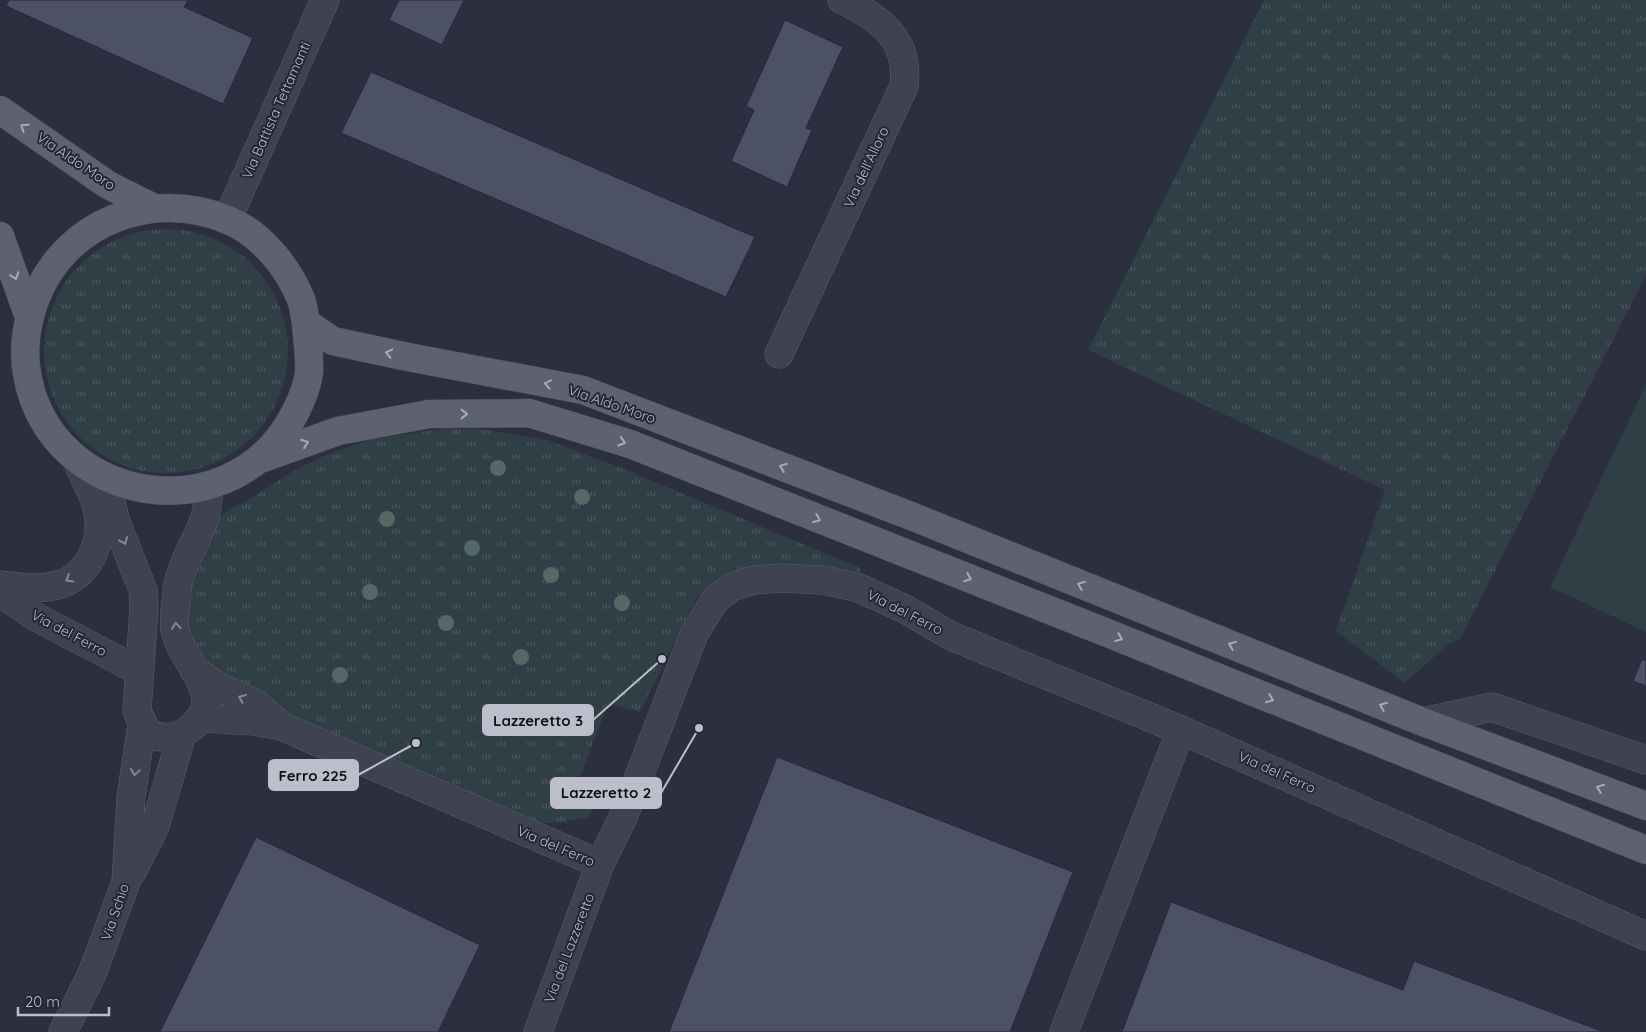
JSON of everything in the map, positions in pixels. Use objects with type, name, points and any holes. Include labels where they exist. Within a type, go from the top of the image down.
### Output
[{"type":"main road","name":"Via Aldo Moro","points":[[0,110],[108,184],[154,208]]},
{"type":"main road","name":"Via Aldo Moro","points":[[154,208],[181,208],[227,220],[247,231],[279,260],[301,298],[306,323],[309,374],[299,406],[282,435],[259,459],[236,475],[209,486],[174,492],[157,491],[139,489],[105,478],[76,459],[54,436],[38,409],[28,379],[25,348],[29,317],[41,284],[62,254],[88,231],[120,216],[154,208]]},
{"type":"main road","name":"Via Aldo Moro","points":[[0,236],[29,317]]},
{"type":"main road","name":"Via Aldo Moro","points":[[306,323],[333,341],[408,358],[583,390],[910,516],[1423,722]]},
{"type":"main road","name":"Via Aldo Moro","points":[[259,459],[338,431],[429,414],[529,413],[630,444],[1110,634],[1646,850]]},
{"type":"main road","points":[[1423,722],[1646,806]]},
{"type":"street","name":"Via Battista Tettamanti","points":[[227,220],[325,0]]},
{"type":"street","name":"Via dell'Alloro","points":[[779,354],[904,86],[906,68],[902,53],[894,38],[876,17],[842,0]]},
{"type":"street","name":"Via del Ferro","points":[[0,585],[26,588],[58,585],[82,570],[94,553],[99,538],[95,502],[76,459]]},
{"type":"street","name":"Via Schio","points":[[63,1032],[92,974],[126,882],[131,797],[142,724],[137,711],[143,590],[116,522],[105,478]]},
{"type":"street","points":[[126,882],[155,827],[192,726],[206,708],[207,698],[205,689],[175,629],[178,583],[205,518],[209,486]]},
{"type":"street","name":"Via del Ferro","points":[[192,726],[254,721],[282,726],[600,864],[624,815],[694,634],[715,600],[732,586],[754,580],[781,578],[823,580],[858,588],[905,609],[951,636],[1181,730],[1646,936]]},
{"type":"street","name":"Via del Ferro","points":[[0,592],[34,616],[140,671]]},
{"type":"street","name":"Via del Ferro","points":[[194,670],[219,687],[256,704],[282,726]]},
{"type":"street","points":[[1423,722],[1492,707],[1646,760]]},
{"type":"street","points":[[142,724],[148,734],[170,738],[192,726]]},
{"type":"street","points":[[1064,1032],[1181,730]]},
{"type":"street","name":"Via del Lazzeretto","points":[[538,1032],[600,864]]},
{"type":"green space","points":[[1264,0],[1646,0],[1646,275],[1460,639],[1447,645],[1405,683],[1336,631],[1385,490],[1088,350]]},
{"type":"green space","points":[[154,229],[178,229],[201,234],[224,243],[244,257],[260,273],[268,283],[279,304],[286,327],[288,351],[286,375],[274,409],[260,429],[244,445],[224,459],[201,468],[178,473],[154,473],[131,468],[108,459],[88,445],[72,429],[58,409],[49,386],[44,363],[44,339],[49,316],[58,293],[72,273],[88,257],[108,243],[131,234]]},
{"type":"green space","points":[[1646,384],[1646,632],[1550,587]]},
{"type":"green space","points":[[441,429],[481,429],[547,440],[624,469],[861,570],[859,574],[751,567],[727,575],[696,599],[640,712],[608,704],[578,782],[601,795],[589,817],[556,823],[534,823],[470,797],[295,717],[219,677],[199,659],[187,624],[189,591],[206,543],[219,517],[295,470],[328,454],[372,439]]},
{"type":"building","points":[[9,0],[188,0],[184,7],[253,38],[223,104],[6,6]]},
{"type":"building","points":[[399,0],[464,0],[442,45],[389,20]]},
{"type":"building","points":[[785,20],[843,47],[806,128],[812,130],[787,187],[731,161],[754,110],[746,106]]},
{"type":"building","points":[[371,72],[755,237],[726,297],[341,133]]},
{"type":"building","points":[[1642,659],[1646,661],[1646,686],[1633,681]]},
{"type":"building","points":[[777,757],[1073,872],[1010,1032],[669,1032]]},
{"type":"building","points":[[256,837],[480,945],[438,1032],[160,1032]]},
{"type":"building","points":[[1171,902],[1403,990],[1414,961],[1604,1032],[1122,1032]]},
{"type":"place","name":"Lazzeretto 3","points":[[662,659]]},
{"type":"place","name":"Lazzeretto 2","points":[[699,728]]},
{"type":"place","name":"Ferro 225","points":[[416,743]]}]
